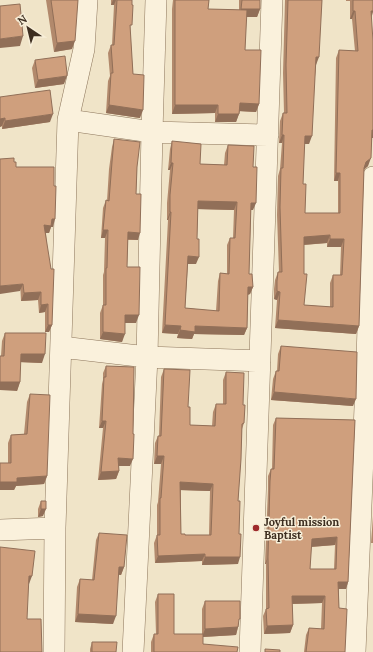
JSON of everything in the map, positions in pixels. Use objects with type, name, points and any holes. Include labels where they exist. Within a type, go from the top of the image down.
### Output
[{"type":"street","points":[[54,652],[55,528],[68,120],[84,49],[87,0]]},
{"type":"street","points":[[133,652],[147,357],[156,0]]},
{"type":"street","points":[[250,652],[272,0]]},
{"type":"street","points":[[68,120],[152,132],[268,135]]},
{"type":"street","points":[[355,652],[365,582],[373,176]]},
{"type":"street","points":[[61,347],[147,357],[260,360]]},
{"type":"street","points":[[0,530],[55,528]]},
{"type":"building","points":[[51,0],[78,0],[75,41],[57,43]]},
{"type":"building","points":[[117,0],[132,0],[132,25],[130,25],[133,74],[144,75],[143,110],[109,105],[111,73],[113,73],[111,45],[114,45]]},
{"type":"building","points":[[175,0],[209,0],[208,9],[247,10],[245,50],[261,50],[259,104],[240,103],[239,114],[218,114],[218,105],[175,105]]},
{"type":"building","points":[[242,0],[260,0],[260,9],[241,9]]},
{"type":"building","points":[[288,0],[322,0],[319,57],[316,57],[312,136],[305,136],[303,184],[306,184],[305,213],[340,213],[340,173],[336,173],[339,50],[358,51],[353,0],[373,0],[373,11],[371,11],[373,41],[373,130],[371,158],[366,162],[364,168],[359,326],[278,320],[280,292],[277,291],[277,281],[278,272],[282,272],[280,207],[284,135],[282,135],[283,113],[287,113],[286,65]],"holes":[[[330,235],[330,239],[344,239],[342,275],[333,275],[333,307],[304,305],[307,274],[304,274],[304,237]]]},
{"type":"building","points":[[20,4],[23,36],[0,39],[0,6]]},
{"type":"building","points":[[65,56],[67,76],[38,80],[35,60]]},
{"type":"building","points":[[50,90],[53,114],[5,121],[5,118],[0,119],[0,97]]},
{"type":"building","points":[[114,139],[140,142],[136,194],[141,194],[140,233],[128,232],[127,267],[140,267],[139,315],[125,315],[125,334],[103,332],[103,305],[106,305],[108,230],[103,230],[106,200],[109,201]]},
{"type":"building","points":[[172,141],[201,144],[200,164],[227,165],[228,145],[254,146],[253,167],[257,167],[256,203],[251,203],[249,274],[252,274],[253,287],[248,287],[247,328],[195,326],[195,332],[180,330],[181,326],[165,325],[171,212],[170,195],[173,163],[171,163]],"holes":[[[198,201],[237,202],[235,238],[230,238],[229,274],[220,273],[219,311],[185,308],[188,256],[199,257],[199,239],[197,239]]]},
{"type":"building","points":[[14,158],[16,167],[54,167],[54,186],[56,186],[55,219],[52,219],[51,226],[44,225],[51,269],[54,269],[52,325],[48,325],[48,304],[41,305],[41,292],[24,293],[23,284],[0,286],[0,159]]},
{"type":"building","points":[[5,333],[46,333],[45,354],[21,354],[20,382],[0,382],[0,356],[4,356]]},
{"type":"building","points":[[281,346],[357,352],[356,399],[274,392],[276,371],[279,371]]},
{"type":"building","points":[[106,366],[134,367],[133,459],[118,458],[119,471],[101,472],[106,421],[102,421]]},
{"type":"building","points":[[164,369],[190,370],[188,407],[190,407],[190,425],[215,426],[216,404],[226,404],[226,372],[244,373],[243,405],[245,405],[244,423],[242,424],[238,501],[240,501],[240,557],[205,557],[205,554],[158,556],[157,535],[160,535],[160,498],[164,456],[157,456],[158,436],[161,436]],"holes":[[[180,482],[213,484],[211,535],[181,534]]]},
{"type":"building","points":[[30,394],[50,395],[47,476],[17,478],[17,482],[0,482],[0,463],[11,463],[11,435],[27,434]]},
{"type":"building","points":[[276,418],[355,420],[348,582],[338,582],[339,608],[347,609],[345,652],[306,652],[309,628],[324,629],[325,596],[292,596],[293,625],[267,626],[266,609],[269,608],[268,557],[270,481],[271,469],[274,469]],"holes":[[[337,537],[336,569],[310,569],[312,539]]]},
{"type":"building","points":[[41,501],[46,501],[46,509],[41,509]]},
{"type":"building","points":[[99,533],[127,535],[124,567],[119,567],[116,616],[78,614],[80,579],[94,580]]},
{"type":"building","points":[[0,547],[35,551],[32,576],[29,576],[27,619],[41,619],[42,652],[0,652]]},
{"type":"building","points":[[158,594],[174,594],[174,634],[203,634],[203,644],[238,647],[237,652],[154,652],[154,634],[158,634]]},
{"type":"building","points":[[205,601],[240,601],[240,619],[238,627],[205,629]]},
{"type":"building","points":[[92,642],[117,642],[116,652],[92,652]]},
{"type":"building","points":[[265,649],[280,650],[280,652],[265,652]]},
{"type":"place","name":"Joyful mission Baptist","points":[[256,528]]}]
